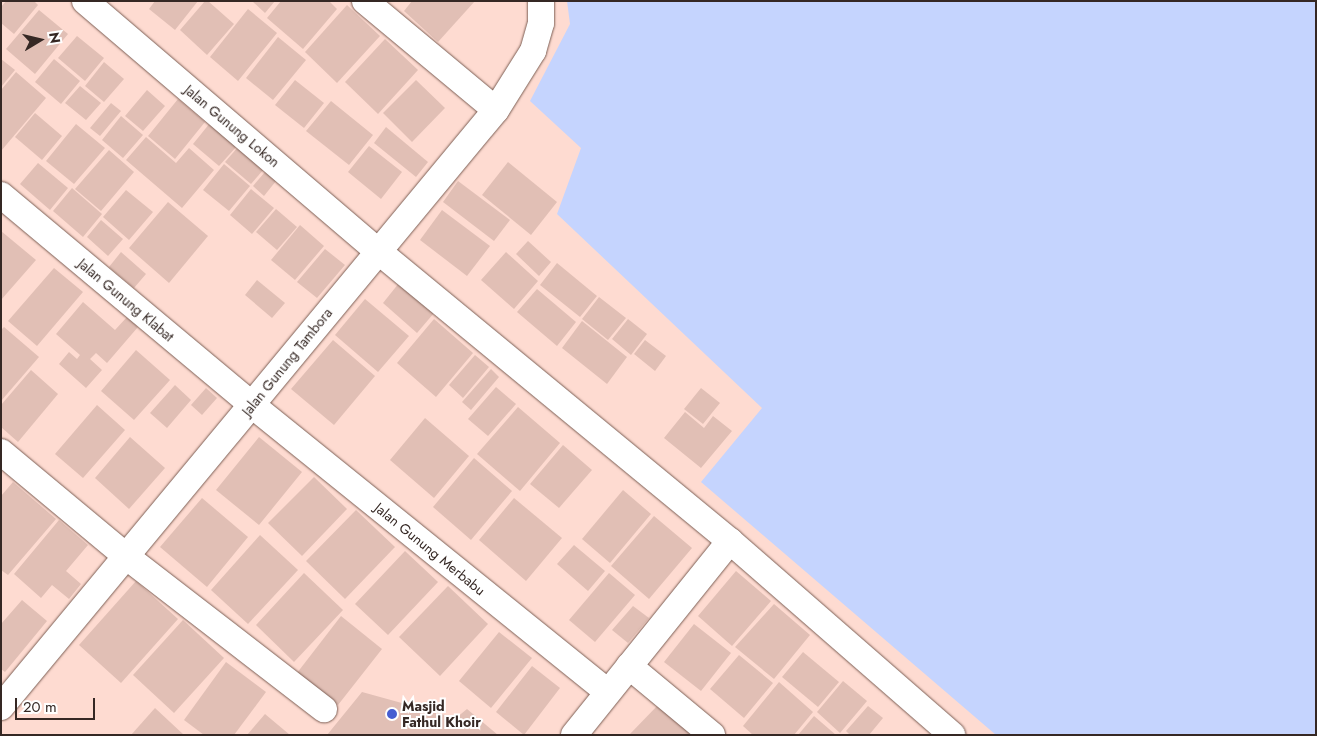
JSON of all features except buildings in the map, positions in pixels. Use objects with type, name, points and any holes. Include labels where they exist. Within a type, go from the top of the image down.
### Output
[{"type":"street","name":"Jalan Gunung Lokon","points":[[86,1],[378,251],[730,541],[952,735]]},
{"type":"street","points":[[365,1],[496,110]]},
{"type":"street","name":"Jalan Gunung Tambora","points":[[1,707],[127,558],[496,110],[533,51],[541,23],[541,1]]},
{"type":"street","name":"Jalan Gunung Klabat","points":[[1,195],[252,405]]},
{"type":"street","name":"Jalan Gunung Merbabu","points":[[252,405],[608,692]]},
{"type":"street","points":[[1,452],[127,558],[324,709]]},
{"type":"street","points":[[577,734],[608,692],[730,541]]},
{"type":"street","points":[[629,666],[712,735]]},
{"type":"shaded area","points":[[567,1],[1316,1],[1316,735],[996,735],[701,482],[762,408],[557,214],[581,148],[530,101],[570,24]]},
{"type":"place","name":"Masjid Fathul Khoir","points":[[392,714]]}]
